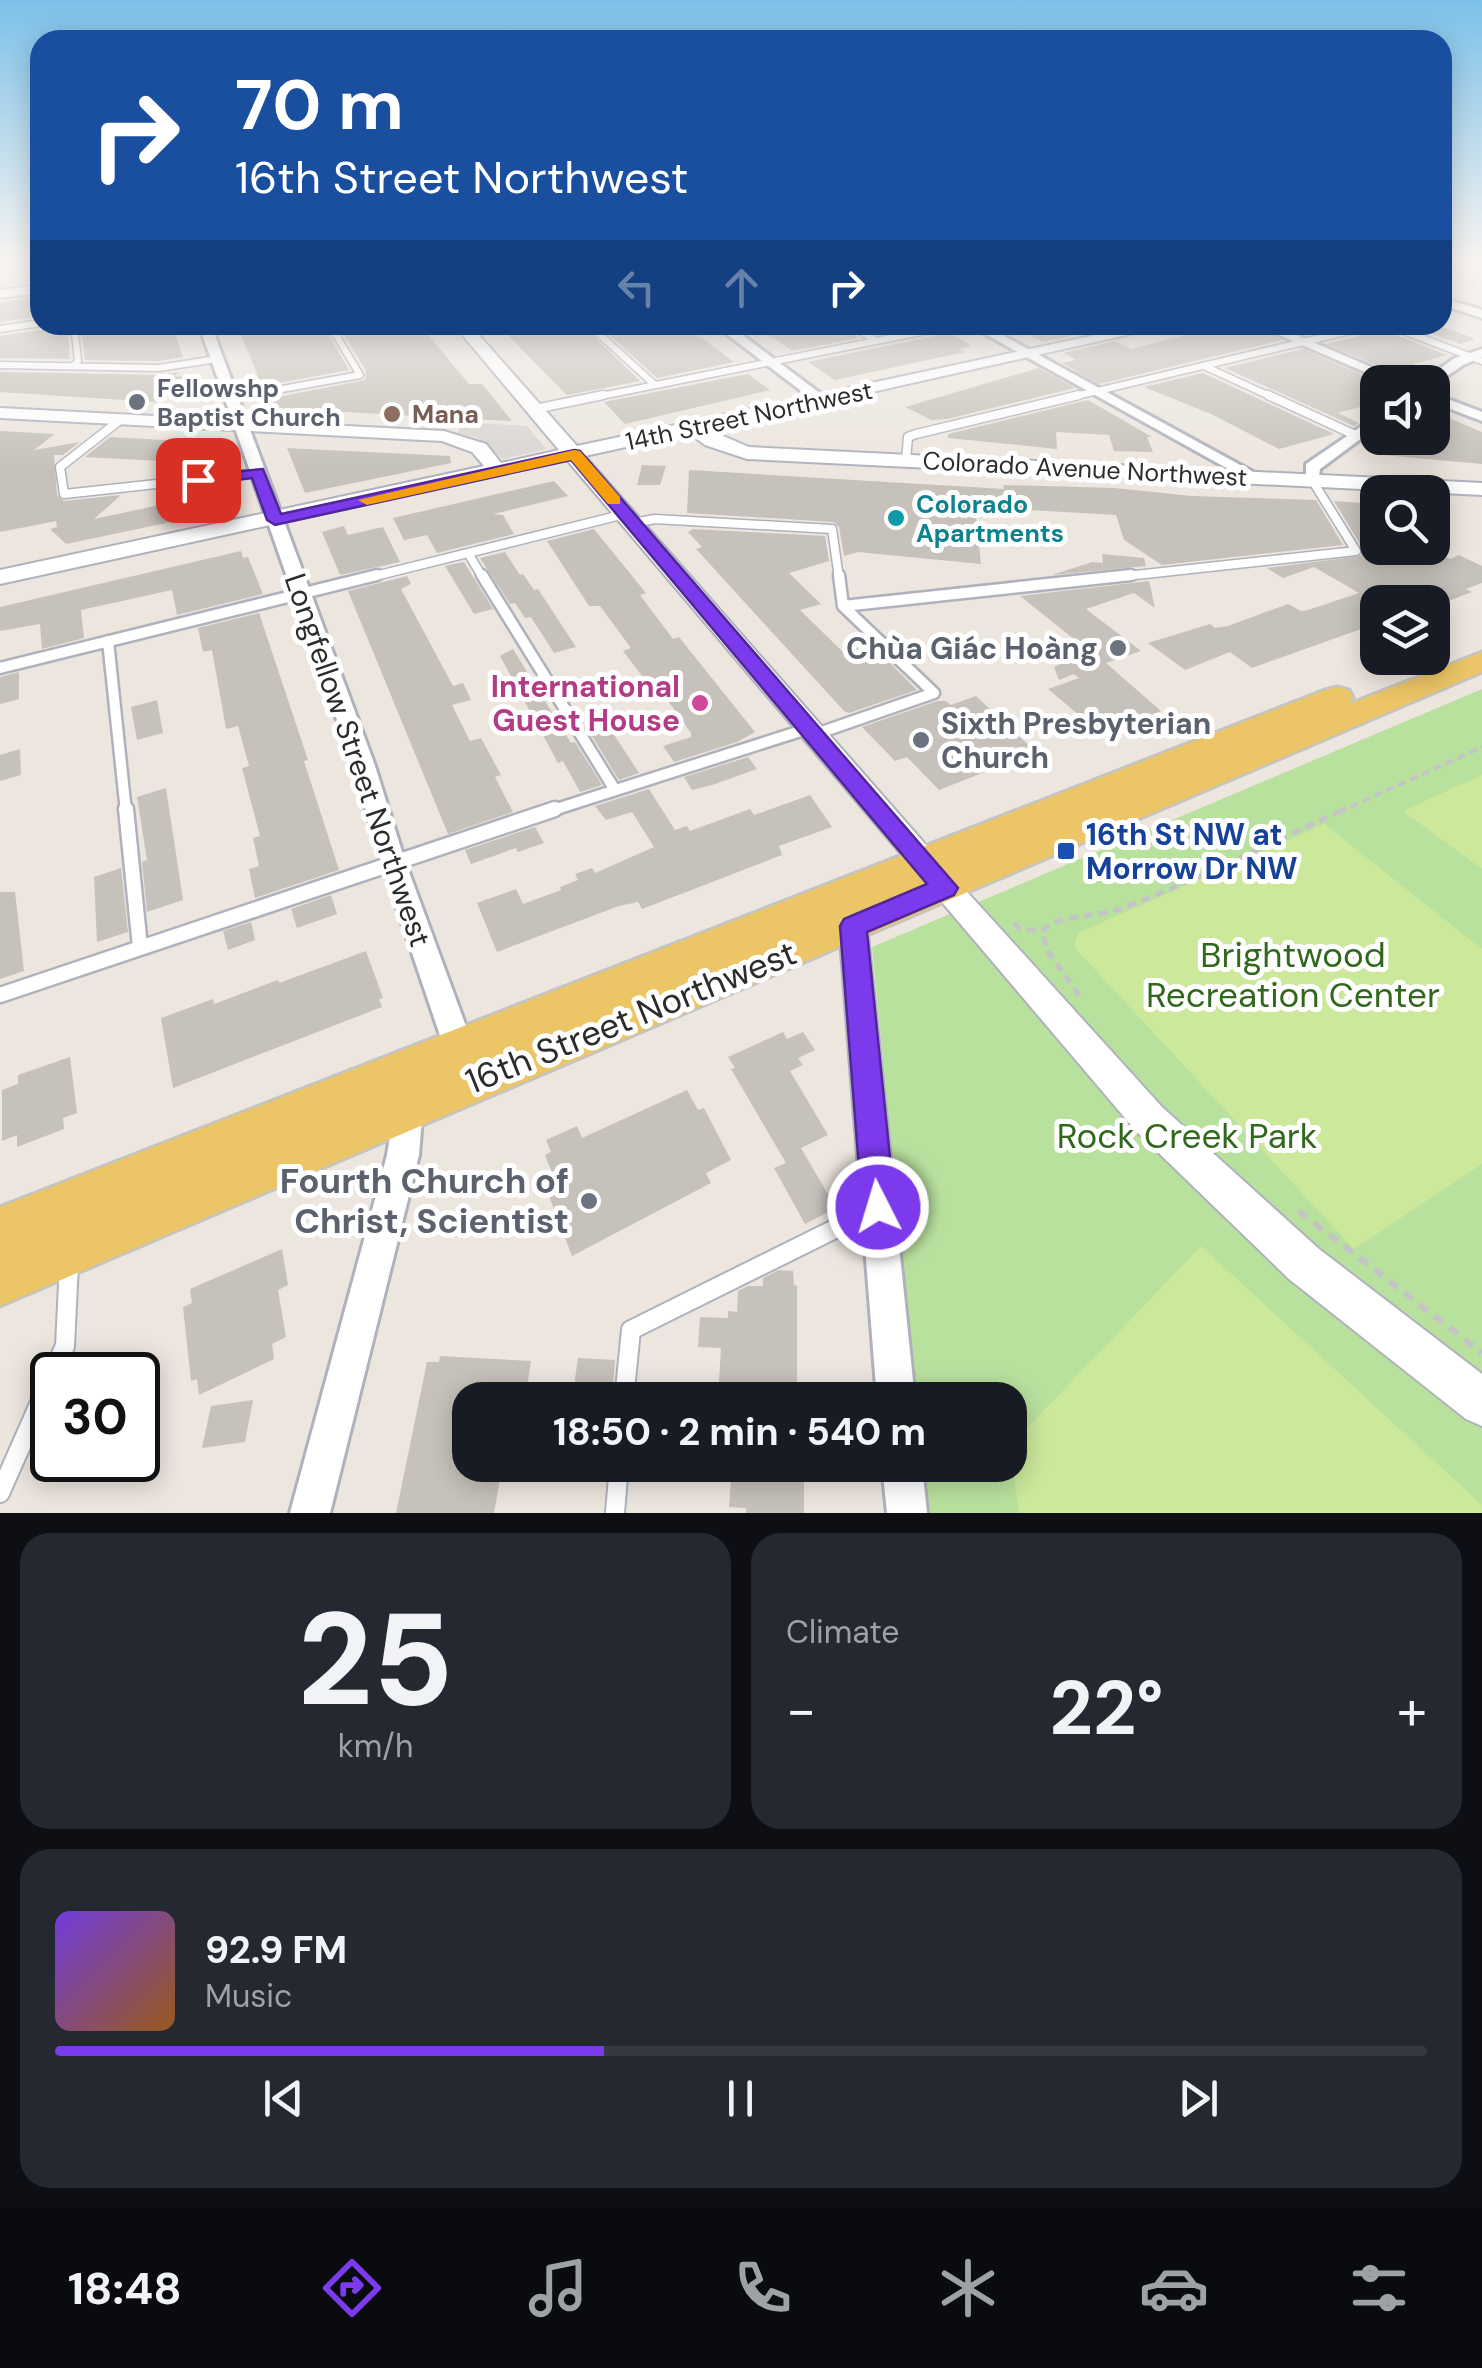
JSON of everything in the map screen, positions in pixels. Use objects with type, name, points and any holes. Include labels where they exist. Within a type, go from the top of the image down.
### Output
[{"type":"main road","name":"16th Street Northwest","points":[[465,1064],[853,926],[934,875],[1482,639]]},
{"type":"main road","name":"16th Street Northwest","points":[[0,1279],[70,1250],[465,1064],[1482,661]]},
{"type":"main road","name":"16th Street Northwest","points":[[0,1233],[405,1090]]},
{"type":"street","name":"Longfellow Street Northwest","points":[[208,335],[363,764],[465,1064]]},
{"type":"street","points":[[471,335],[1113,1080],[1209,1178],[1329,1285],[1482,1403]]},
{"type":"street","points":[[735,335],[822,400]]},
{"type":"street","points":[[994,335],[1254,477]]},
{"type":"street","name":"14th Street Northwest","points":[[0,577],[1117,335]]},
{"type":"street","points":[[1286,335],[1360,366]]},
{"type":"street","points":[[1450,371],[1478,357]]},
{"type":"street","points":[[1450,404],[1482,417]]},
{"type":"street","points":[[0,414],[444,436],[479,448],[498,471]]},
{"type":"street","name":"Colorado Avenue Northwest","points":[[694,428],[712,441],[747,453],[1482,489]]},
{"type":"street","points":[[1312,480],[1312,467],[1360,433]]},
{"type":"street","name":"14th Street Northwest","points":[[0,586],[249,530],[275,520]]},
{"type":"street","points":[[853,926],[894,1382]]},
{"type":"street","points":[[310,1513],[403,1154],[405,1090]]},
{"type":"street","points":[[904,1482],[907,1513]]},
{"type":"lane","points":[[74,365],[78,361],[75,335]]},
{"type":"lane","points":[[231,398],[360,376],[336,335]]},
{"type":"lane","points":[[600,335],[655,385]]},
{"type":"lane","points":[[866,335],[876,341]]},
{"type":"lane","points":[[534,409],[906,335]]},
{"type":"lane","points":[[906,460],[908,437],[1332,335]]},
{"type":"lane","points":[[1416,335],[1478,357]]},
{"type":"lane","points":[[0,365],[159,368],[217,360]]},
{"type":"lane","points":[[1204,366],[1355,436]]},
{"type":"lane","points":[[120,420],[60,467],[64,494],[258,473]]},
{"type":"lane","points":[[843,606],[1356,551],[1312,480]]},
{"type":"lane","points":[[0,668],[468,552],[629,518],[654,518],[832,529],[843,606],[934,694],[393,861],[0,995]]},
{"type":"lane","points":[[468,552],[615,790]]},
{"type":"lane","points":[[108,641],[140,947]]},
{"type":"lane","points":[[626,1382],[630,1330],[878,1207]]},
{"type":"lane","points":[[0,1493],[64,1346],[70,1250]]},
{"type":"lane","points":[[615,1513],[618,1482]]},
{"type":"path","points":[[323,405],[334,396]]},
{"type":"path","points":[[1007,917],[1020,929],[1042,931],[1054,921],[1097,917],[1146,899],[1482,747]]},
{"type":"path","points":[[1042,931],[1047,950],[1081,997]]},
{"type":"path","points":[[1292,1206],[1482,1354]]},
{"type":"green space","name":"Rock Creek Park","points":[[1482,689],[1482,1513],[928,1513],[925,1482],[1027,1482],[1027,1382],[914,1382],[872,947]]},
{"type":"green space","points":[[1482,775],[1482,869],[1403,811]]},
{"type":"green space","name":"Brightwood Recreation Center","points":[[1324,824],[1482,949],[1482,1164],[1354,1249],[1074,947],[1078,933]]},
{"type":"green space","points":[[1201,1246],[1482,1505],[1482,1513],[1019,1513],[1015,1482],[1027,1482],[1027,1428]]},
{"type":"shaded area","points":[[460,422],[527,426],[546,449],[503,459],[479,438],[458,433]]},
{"type":"building","points":[[1452,330],[1474,340],[1460,344],[1435,335],[1452,335]]},
{"type":"building","points":[[30,332],[30,335],[68,335],[70,359],[0,358],[0,336]]},
{"type":"building","points":[[82,335],[175,335],[183,357],[159,361],[85,360]]},
{"type":"building","points":[[241,335],[329,335],[349,370],[262,386]]},
{"type":"building","points":[[344,335],[428,335],[469,384],[482,384],[512,421],[272,408],[268,399],[365,380],[366,371]]},
{"type":"building","points":[[508,335],[592,335],[640,381],[567,395]]},
{"type":"building","points":[[610,335],[698,335],[734,362],[657,378]]},
{"type":"building","points":[[769,335],[858,338],[792,351]]},
{"type":"building","points":[[940,335],[953,335],[972,346],[960,349],[965,352],[835,380],[808,362]]},
{"type":"building","points":[[1029,335],[1075,335],[1043,342]]},
{"type":"building","points":[[1186,335],[1272,335],[1282,340],[1099,384],[1062,363],[1076,360],[1064,353],[1115,341],[1131,349]]},
{"type":"building","points":[[1364,335],[1396,335],[1447,355],[1415,365],[1376,365],[1326,344]]},
{"type":"building","points":[[1303,349],[1360,374],[1360,407],[1338,413],[1359,423],[1354,426],[1225,368]]},
{"type":"building","points":[[1039,368],[1075,388],[947,419],[932,420],[905,407]]},
{"type":"building","points":[[0,372],[180,372],[174,376],[188,377],[156,402],[0,392]]},
{"type":"building","points":[[1203,373],[1334,434],[1279,449],[1211,414],[1144,387]]},
{"type":"building","points":[[748,374],[770,390],[625,424],[604,402]]},
{"type":"building","points":[[1088,400],[1152,437],[1147,437],[1153,452],[1114,451],[1109,435],[1056,432],[1057,449],[948,438],[948,434]]},
{"type":"building","points":[[1450,419],[1482,432],[1482,464],[1384,455],[1450,455]]},
{"type":"building","points":[[0,431],[55,434],[34,450],[80,442],[63,455],[54,455],[57,495],[64,501],[121,495],[94,519],[188,499],[186,491],[208,491],[208,486],[222,484],[233,509],[66,544],[50,529],[57,527],[56,521],[0,532]]},
{"type":"building","points":[[110,437],[210,445],[189,463],[177,462],[173,449],[160,461],[85,457]]},
{"type":"building","points":[[287,448],[450,456],[451,463],[305,493]]},
{"type":"building","points":[[642,465],[666,466],[660,485],[637,485]]},
{"type":"building","points":[[689,470],[1004,489],[1003,485],[1114,488],[1192,496],[1316,500],[1343,545],[1162,565],[1124,540],[1116,515],[975,507],[981,564],[858,552],[844,556],[839,527],[833,522],[687,513]]},
{"type":"building","points":[[554,481],[568,496],[493,514],[503,515],[514,534],[437,553],[427,535],[404,540],[393,518]]},
{"type":"building","points":[[1334,501],[1360,503],[1360,544]]},
{"type":"building","points":[[344,526],[348,535],[383,527],[400,562],[340,575],[322,532]]},
{"type":"building","points":[[594,529],[646,593],[640,595],[673,639],[679,637],[755,732],[737,742],[674,762],[663,746],[691,737],[691,733],[661,691],[655,693],[623,651],[631,648],[600,606],[589,606],[547,541]]},
{"type":"building","points":[[693,529],[825,536],[829,561],[789,573],[821,604],[800,610],[843,652],[871,644],[917,690],[849,713],[844,711],[696,549],[702,547],[688,532]]},
{"type":"building","points":[[241,551],[243,558],[248,557],[263,594],[177,615],[172,590],[81,610],[84,638],[42,649],[40,624],[0,631],[0,607]]},
{"type":"building","points":[[505,552],[520,575],[534,590],[538,589],[576,647],[554,653],[531,617],[525,618],[515,603],[510,604],[480,558]]},
{"type":"building","points":[[1102,554],[1144,558],[1146,566],[1052,575],[1092,562],[1103,563]]},
{"type":"building","points":[[1459,555],[1482,566],[1482,583],[1466,589],[1472,592],[1450,600],[1450,585],[1360,585],[1360,629],[1252,668],[1230,652],[1185,670],[1148,643],[1210,624],[1215,628],[1228,626],[1288,604],[1308,610],[1359,593],[1314,567],[1283,578],[1267,568],[1360,556],[1360,565],[1450,565],[1450,559]]},
{"type":"building","points":[[464,562],[493,609],[474,614],[445,566]]},
{"type":"building","points":[[407,576],[411,584],[401,589],[453,686],[463,683],[471,700],[452,705],[470,741],[481,738],[501,775],[495,777],[513,812],[448,834],[348,591]]},
{"type":"building","points":[[1149,581],[1155,608],[1134,593],[1086,609],[1141,651],[1106,663],[1161,711],[1104,736],[1048,689],[1079,678],[1074,674],[1059,680],[1054,667],[1089,651],[1020,596]]},
{"type":"building","points":[[259,613],[308,760],[304,761],[339,870],[255,898],[249,869],[259,866],[253,838],[260,836],[242,768],[249,766],[238,726],[226,729],[212,650],[203,652],[198,628]]},
{"type":"building","points":[[513,649],[602,785],[580,792],[563,761],[558,763],[500,656]]},
{"type":"building","points":[[19,672],[19,699],[0,704],[0,677]]},
{"type":"building","name":"Sixth Presbyterian Church","points":[[976,696],[1036,752],[939,790],[907,757],[895,761],[862,727],[937,701],[951,705]]},
{"type":"building","points":[[157,700],[163,733],[137,740],[131,707]]},
{"type":"building","points":[[611,730],[639,773],[619,780],[592,736]]},
{"type":"building","points":[[20,749],[21,775],[0,781],[0,755]]},
{"type":"building","points":[[748,757],[757,769],[712,785],[692,790],[684,777]]},
{"type":"building","points":[[166,788],[183,900],[147,912],[142,862],[147,860],[137,797]]},
{"type":"building","points":[[649,789],[675,830],[687,826],[690,831],[750,809],[754,815],[810,795],[832,827],[779,846],[782,855],[642,909],[638,902],[619,906],[497,952],[477,903],[516,889],[523,904],[561,890],[560,887],[578,880],[575,874],[592,868],[595,873],[654,847],[632,812],[606,820],[595,806]]},
{"type":"building","points":[[535,827],[544,843],[471,864],[465,850]]},
{"type":"building","points":[[121,868],[128,932],[97,942],[94,877]]},
{"type":"building","points":[[0,892],[15,892],[24,971],[0,979]]},
{"type":"building","points":[[331,895],[337,914],[297,928],[291,909]]},
{"type":"building","points":[[251,922],[255,940],[228,950],[223,931]]},
{"type":"building","points":[[366,951],[383,998],[379,999],[382,1007],[173,1088],[161,1018],[213,999],[214,1004],[278,980],[279,983]]},
{"type":"building","points":[[783,1032],[787,1039],[803,1032],[815,1050],[798,1058],[803,1065],[790,1071],[828,1135],[801,1148],[836,1208],[805,1224],[774,1168],[786,1163],[731,1069],[735,1068],[728,1057]]},
{"type":"building","points":[[70,1057],[77,1113],[63,1118],[64,1129],[17,1147],[17,1135],[2,1141],[2,1090],[18,1084],[18,1075]]},
{"type":"building","points":[[687,1090],[698,1110],[704,1108],[731,1160],[706,1173],[711,1183],[572,1256],[544,1183],[554,1178],[545,1155],[551,1152],[546,1140],[577,1126],[582,1138]]},
{"type":"building","points":[[282,1249],[288,1285],[278,1290],[286,1337],[272,1344],[274,1359],[199,1395],[197,1379],[191,1381],[183,1307],[192,1303],[190,1289]]},
{"type":"building","points":[[779,1270],[793,1271],[794,1286],[797,1285],[797,1382],[719,1382],[721,1348],[698,1347],[700,1317],[728,1318],[728,1311],[737,1312],[738,1291],[763,1286],[763,1278]]},
{"type":"building","points":[[440,1356],[531,1361],[528,1382],[452,1382],[452,1482],[499,1482],[494,1513],[396,1513],[427,1362],[439,1362]]},
{"type":"building","points":[[578,1358],[615,1360],[613,1382],[575,1382]]},
{"type":"building","points":[[253,1400],[245,1442],[202,1448],[211,1406]]},
{"type":"building","points":[[731,1482],[804,1482],[804,1513],[746,1513],[746,1508],[729,1507]]},
{"type":"slow traffic","points":[[367,500],[574,454],[614,501]]},
{"type":"place","name":"Fellowshp Baptist Church","points":[[137,402]]},
{"type":"place","name":"Mana","points":[[392,414]]},
{"type":"place","name":"Colorado Apartments","points":[[896,518]]},
{"type":"place","name":"Chùa Giác Hoàng","points":[[1118,648]]},
{"type":"place","name":"International Guest House","points":[[700,703]]},
{"type":"place","name":"Sixth Presbyterian Church","points":[[921,740]]},
{"type":"place","name":"16th St NW at Morrow Dr NW","points":[[1066,851]]},
{"type":"place","name":"Fourth Church of Christ, Scientist","points":[[589,1201]]},
{"type":"route","points":[[198,480],[258,473],[275,520],[574,454],[945,888],[853,926],[878,1207]]}]
